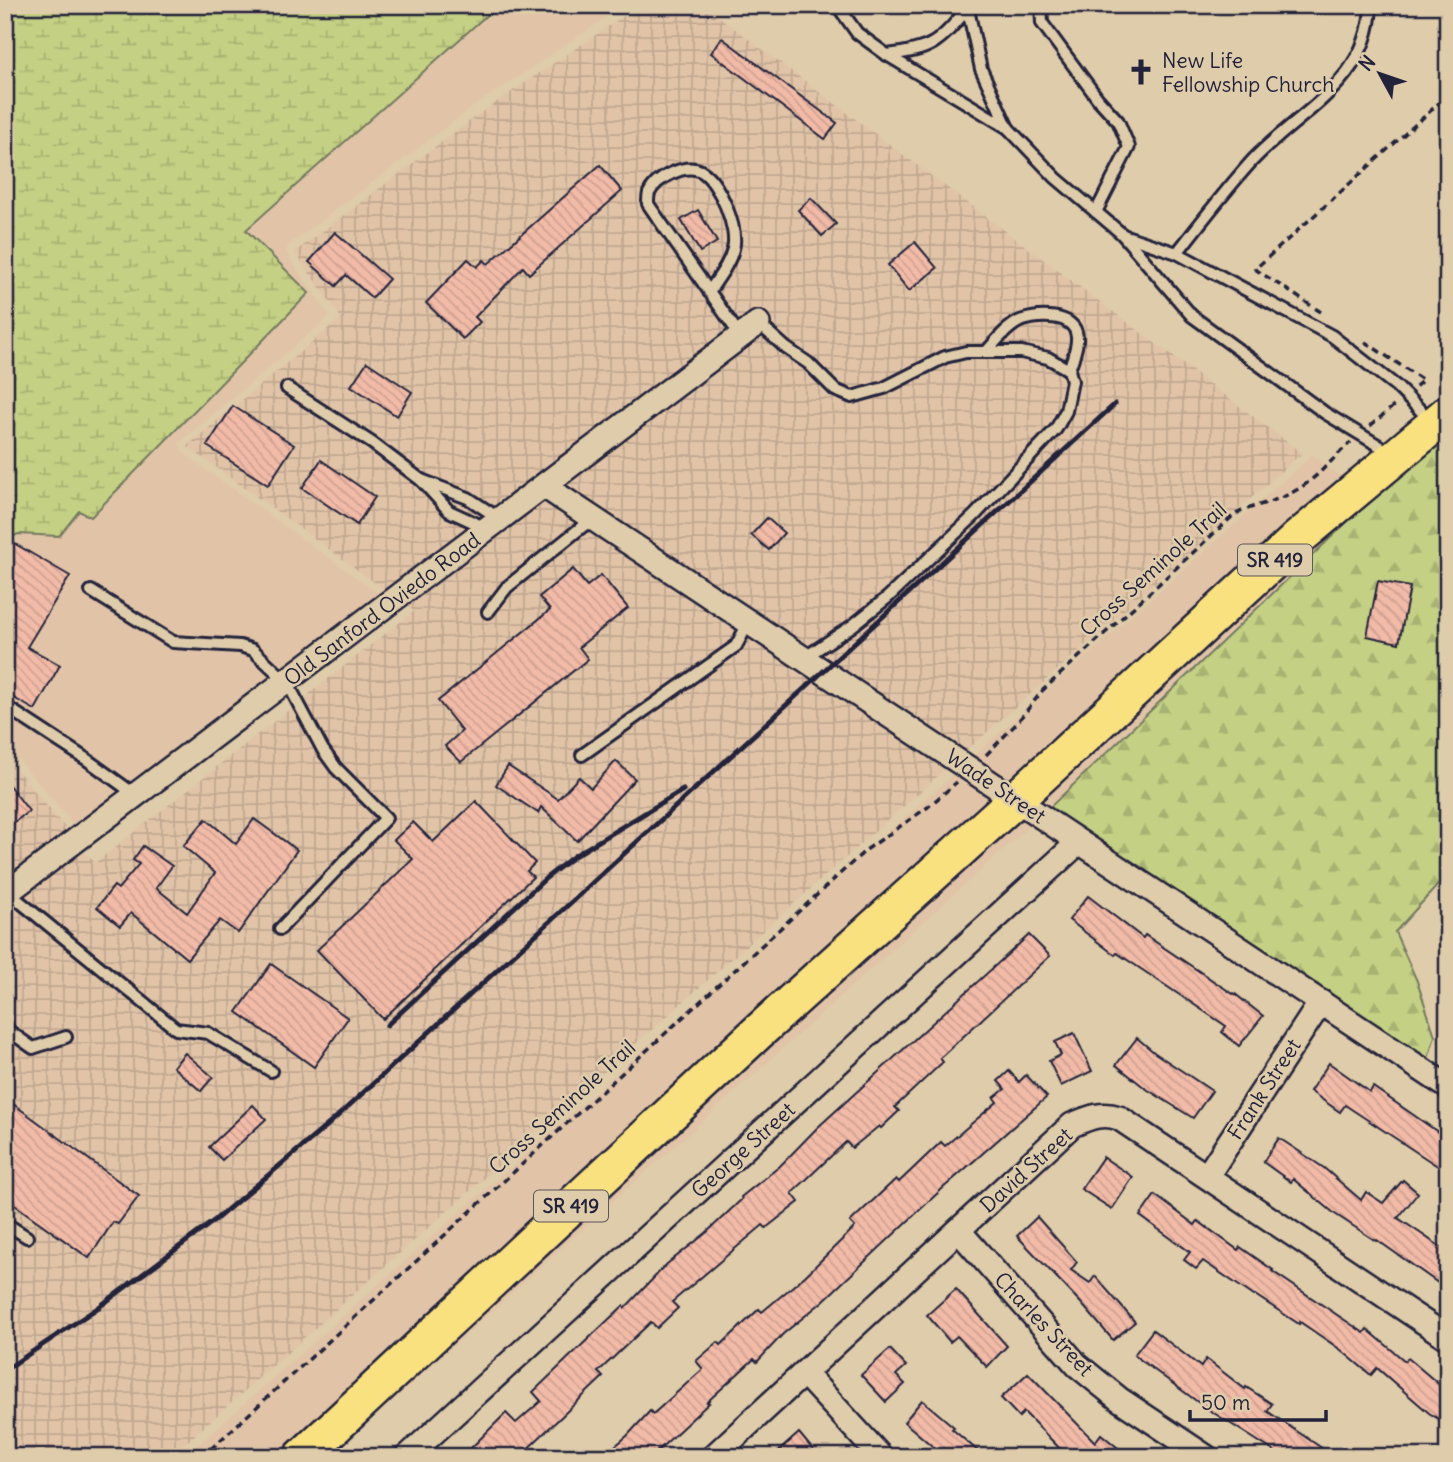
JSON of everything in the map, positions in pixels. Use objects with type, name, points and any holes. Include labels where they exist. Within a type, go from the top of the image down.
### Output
[{"type":"main road","name":"SR 419","points":[[303,1456],[756,1034],[1016,799],[1297,539],[1441,419]]},
{"type":"street","name":"Old Sanford Oviedo Road","points":[[7,893],[749,330]]},
{"type":"street","name":"Wade Street","points":[[544,486],[1448,1087]]},
{"type":"street","name":"George Street","points":[[407,1457],[1079,842]]},
{"type":"street","name":"Frank Street","points":[[1207,1176],[1321,1002]]},
{"type":"street","name":"David Street","points":[[713,1457],[1072,1125],[1107,1114],[1119,1118],[1448,1338]]},
{"type":"street","name":"Charles Street","points":[[959,1231],[1077,1364],[1119,1399],[1206,1457]]},
{"type":"street","points":[[804,1373],[881,1457]]},
{"type":"lane","points":[[837,5],[857,33],[887,55],[1008,128],[1056,178],[1122,234],[1192,316],[1325,413],[1396,457]]},
{"type":"lane","points":[[1041,5],[1042,23],[1098,99],[1118,121],[1129,147],[1096,212]]},
{"type":"lane","points":[[1177,253],[1253,160],[1334,90],[1357,55],[1370,21],[1371,5]]},
{"type":"lane","points":[[887,55],[916,52],[944,38],[967,7]]},
{"type":"lane","points":[[967,7],[981,69],[1008,128]]},
{"type":"lane","points":[[709,292],[727,265],[734,248],[735,233],[725,204],[711,181],[700,171],[686,168],[663,178],[649,192],[648,204],[709,292],[749,330],[786,348],[808,363],[835,390],[852,397],[884,388],[945,357],[966,352],[1021,352],[1048,358],[1069,370]]},
{"type":"lane","points":[[1122,234],[1177,253],[1332,336],[1405,396],[1441,419]]},
{"type":"lane","points":[[804,658],[852,626],[887,598],[975,515],[1056,429],[1066,411],[1072,381],[1069,370],[1077,337],[1072,326],[1065,320],[1034,318],[1018,322],[987,351]]},
{"type":"lane","points":[[287,388],[372,443],[421,480],[449,511],[494,524]]},
{"type":"lane","points":[[421,480],[468,498],[494,524]]},
{"type":"lane","points":[[488,612],[507,587],[593,518]]},
{"type":"lane","points":[[91,591],[173,642],[240,646],[253,650],[287,682],[323,750],[336,768],[386,818],[280,929]]},
{"type":"lane","points":[[582,755],[736,646],[749,622]]},
{"type":"lane","points":[[5,706],[137,796]]},
{"type":"lane","points":[[7,893],[176,1028],[208,1033],[271,1071]]},
{"type":"lane","points":[[5,1024],[9,1031],[33,1048],[66,1037]]},
{"type":"lane","points":[[5,1223],[27,1237]]},
{"type":"path","points":[[1304,301],[1255,269],[1448,95]]},
{"type":"path","name":"Cross Seminole Trail","points":[[988,754],[1043,690],[1234,515],[1304,486],[1423,380]]},
{"type":"path","name":"Cross Seminole Trail","points":[[202,1457],[866,850],[950,789]]},
{"type":"shaded area","points":[[498,5],[625,5],[473,107],[289,245],[286,252],[288,256],[330,316],[179,443],[183,453],[382,596],[76,828],[5,743],[5,541],[18,534],[59,536],[79,510],[309,293],[246,230]]},
{"type":"shaded area","points":[[640,5],[703,5],[1302,453],[170,1457],[5,1457],[5,756],[95,863],[414,611],[187,446],[341,318],[295,252],[479,114]]},
{"type":"shaded area","points":[[1311,454],[1349,482],[1014,787],[971,758],[1308,459]]},
{"type":"shaded area","points":[[1340,517],[1347,522],[1047,810],[1032,799]]},
{"type":"shaded area","points":[[957,771],[1000,800],[285,1457],[184,1457]]},
{"type":"shaded area","points":[[1016,813],[1033,823],[330,1457],[318,1457]]},
{"type":"green space","points":[[5,5],[498,5],[246,230],[309,293],[91,517],[79,511],[59,536],[18,534],[5,541]]},
{"type":"green space","points":[[1448,427],[1448,874],[1395,932],[1417,981],[1435,1036],[1427,1062],[1047,810],[1347,522],[1340,517]]},
{"type":"building","points":[[722,38],[837,123],[825,139],[711,53]]},
{"type":"building","points":[[600,165],[622,191],[529,274],[523,267],[475,317],[480,322],[463,339],[426,303],[468,259],[477,267],[484,260],[488,264]]},
{"type":"building","points":[[811,198],[836,224],[822,236],[798,210]]},
{"type":"building","points":[[698,210],[717,242],[700,252],[681,220]]},
{"type":"building","points":[[335,232],[389,279],[372,298],[346,275],[336,286],[309,262]]},
{"type":"building","points":[[915,242],[937,268],[909,291],[888,265]]},
{"type":"building","points":[[367,362],[412,392],[397,416],[351,386]]},
{"type":"building","points":[[233,406],[294,445],[268,485],[207,446]]},
{"type":"building","points":[[321,460],[375,497],[357,525],[302,488]]},
{"type":"building","points":[[767,518],[784,533],[769,550],[751,535]]},
{"type":"building","points":[[5,538],[70,576],[27,647],[60,665],[35,710],[5,693]]},
{"type":"building","points":[[573,569],[587,586],[601,575],[628,608],[579,647],[588,659],[461,762],[445,746],[462,731],[438,701],[550,610],[539,597]]},
{"type":"building","points":[[1378,581],[1410,587],[1399,643],[1367,636]]},
{"type":"building","points":[[616,761],[635,779],[577,841],[541,807],[538,813],[496,785],[508,766],[558,799],[579,777],[591,788]]},
{"type":"building","points":[[5,780],[29,811],[5,829]]},
{"type":"building","points":[[476,801],[535,863],[527,871],[533,877],[383,1019],[317,950],[413,859],[394,840],[413,822],[433,842]]},
{"type":"building","points":[[206,819],[236,844],[254,819],[297,850],[238,933],[220,920],[187,959],[131,913],[120,926],[97,907],[114,886],[118,889],[139,864],[133,860],[143,846],[172,866],[156,888],[187,913],[215,873],[183,846]]},
{"type":"building","points":[[1088,896],[1143,938],[1145,935],[1234,993],[1263,1016],[1239,1046],[1222,1032],[1226,1026],[1117,953],[1115,955],[1069,920]]},
{"type":"building","points":[[1029,935],[1050,956],[940,1058],[943,1062],[895,1107],[899,1111],[881,1128],[879,1126],[852,1148],[846,1142],[792,1193],[799,1202],[766,1228],[763,1225],[672,1302],[678,1308],[657,1328],[651,1322],[598,1372],[603,1377],[519,1457],[462,1457],[506,1413],[516,1423],[541,1401],[533,1392],[586,1341]]},
{"type":"building","points":[[271,964],[348,1018],[314,1067],[237,1012]]},
{"type":"building","points":[[1074,1033],[1092,1071],[1061,1086],[1049,1061],[1061,1055],[1055,1042]]},
{"type":"building","points":[[1137,1038],[1212,1091],[1193,1118],[1145,1088],[1116,1065]]},
{"type":"building","points":[[185,1053],[213,1077],[201,1091],[173,1067]]},
{"type":"building","points":[[1329,1063],[1370,1092],[1373,1087],[1448,1139],[1448,1173],[1345,1105],[1340,1112],[1310,1091]]},
{"type":"building","points":[[1009,1071],[1019,1082],[1026,1075],[1047,1097],[942,1189],[822,1302],[783,1334],[757,1362],[754,1359],[651,1457],[602,1457],[627,1436],[650,1411],[653,1414],[703,1369],[696,1361],[718,1342],[721,1345],[759,1309],[762,1312],[805,1276],[855,1227],[850,1222],[896,1179],[899,1182],[941,1142],[945,1146],[997,1102],[994,1098],[1005,1089],[998,1081]]},
{"type":"building","points":[[5,1098],[139,1196],[118,1224],[113,1222],[89,1258],[5,1198]]},
{"type":"building","points":[[253,1105],[266,1119],[222,1160],[209,1147]]},
{"type":"building","points":[[1279,1138],[1324,1168],[1361,1200],[1366,1192],[1383,1203],[1403,1180],[1418,1193],[1398,1218],[1448,1252],[1448,1290],[1335,1214],[1293,1179],[1291,1182],[1263,1162]]},
{"type":"building","points":[[1103,1157],[1133,1177],[1112,1209],[1081,1189]]},
{"type":"building","points":[[1155,1195],[1195,1225],[1198,1221],[1238,1250],[1240,1247],[1364,1333],[1367,1329],[1405,1361],[1408,1358],[1448,1392],[1448,1425],[1429,1413],[1377,1368],[1371,1375],[1300,1322],[1299,1324],[1254,1296],[1203,1261],[1196,1269],[1184,1260],[1190,1252],[1140,1216]]},
{"type":"building","points":[[1037,1217],[1077,1262],[1071,1270],[1090,1283],[1095,1276],[1135,1322],[1113,1340],[1017,1236]]},
{"type":"building","points":[[956,1289],[1007,1346],[987,1367],[957,1336],[950,1342],[927,1315]]},
{"type":"building","points":[[1153,1330],[1201,1367],[1206,1359],[1245,1389],[1246,1387],[1272,1404],[1267,1411],[1335,1457],[1283,1457],[1206,1408],[1134,1355]]},
{"type":"building","points":[[890,1349],[906,1366],[896,1375],[905,1384],[886,1402],[861,1375]]},
{"type":"building","points":[[1028,1373],[1095,1442],[1101,1434],[1129,1457],[1068,1457],[1024,1412],[1019,1417],[1001,1398]]},
{"type":"building","points":[[922,1400],[985,1457],[945,1457],[904,1422]]},
{"type":"building","points":[[799,1433],[819,1457],[772,1457]]},
{"type":"railway","points":[[5,1370],[99,1307],[215,1220],[329,1124],[1115,404]]},
{"type":"railway","points":[[387,1025],[546,878],[574,856],[683,790]]},
{"type":"place","name":"New Life Fellowship Church","points":[[1141,72]]}]
